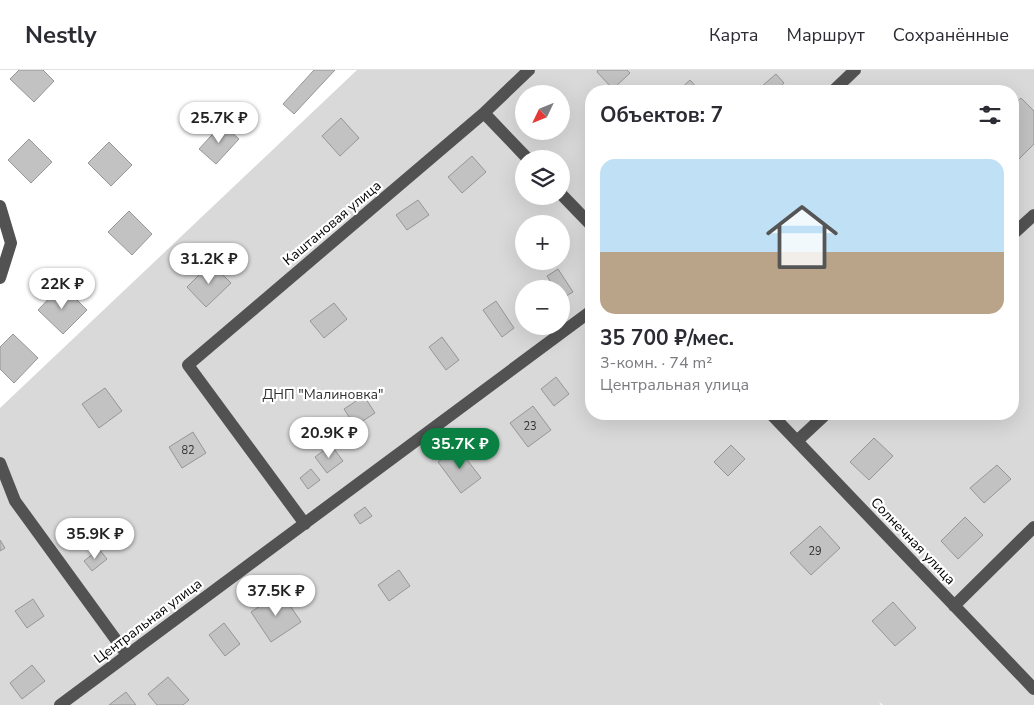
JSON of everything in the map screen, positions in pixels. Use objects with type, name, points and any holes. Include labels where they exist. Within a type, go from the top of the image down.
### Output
[{"type":"street","name":"Каштановая улица","points":[[305,524],[188,365],[484,113],[529,70]]},
{"type":"street","points":[[839,85],[855,70]]},
{"type":"street","points":[[484,113],[519,150]]},
{"type":"street","points":[[570,203],[585,219]]},
{"type":"street","points":[[0,206],[11,243],[0,278]]},
{"type":"street","points":[[1019,229],[1034,215]]},
{"type":"street","name":"Центральная улица","points":[[60,705],[585,315]]},
{"type":"street","name":"Солнечная улица","points":[[777,420],[1034,689]]},
{"type":"street","points":[[797,441],[820,420]]},
{"type":"street","points":[[0,463],[15,501],[127,656]]},
{"type":"street","points":[[954,606],[1034,527]]},
{"type":"green space","name":"ДНП \"Малиновка\"","points":[[357,70],[1034,70],[1034,705],[883,705],[879,702],[881,705],[0,705],[0,408]]},
{"type":"building","points":[[19,70],[43,70],[54,81],[34,102],[10,79]]},
{"type":"building","points":[[314,70],[335,70],[294,114],[283,104]]},
{"type":"building","points":[[598,70],[627,70],[630,73],[617,85],[609,85],[597,72]]},
{"type":"building","points":[[776,74],[784,83],[782,85],[763,85]]},
{"type":"building","points":[[690,80],[695,85],[685,85]]},
{"type":"building","points":[[1021,98],[1034,111],[1034,144],[1019,159],[1019,100]]},
{"type":"building","points":[[341,118],[359,138],[340,156],[322,136]]},
{"type":"building","points":[[222,124],[239,139],[216,164],[199,149]]},
{"type":"building","points":[[29,139],[52,162],[31,183],[8,160]]},
{"type":"building","points":[[109,142],[132,165],[111,186],[88,163]]},
{"type":"building","points":[[472,156],[486,172],[462,193],[448,177]]},
{"type":"building","points":[[418,200],[429,215],[407,230],[396,215]]},
{"type":"building","points":[[129,211],[152,234],[132,255],[108,232]]},
{"type":"building","points":[[211,263],[231,283],[206,307],[187,287]]},
{"type":"building","points":[[559,270],[565,280],[549,280],[547,276]]},
{"type":"building","points":[[62,285],[87,310],[63,334],[38,310]]},
{"type":"building","points":[[496,301],[514,328],[502,337],[483,310]]},
{"type":"building","points":[[334,303],[347,319],[324,338],[310,321]]},
{"type":"building","points":[[13,334],[38,358],[14,383],[0,369],[0,347]]},
{"type":"building","points":[[442,337],[459,360],[446,370],[429,347]]},
{"type":"building","points":[[556,377],[569,394],[554,406],[541,389]]},
{"type":"building","points":[[105,388],[122,411],[99,428],[82,404]]},
{"type":"building","points":[[364,396],[375,413],[355,426],[344,409]]},
{"type":"building","points":[[533,406],[551,430],[528,447],[510,423]]},
{"type":"building","points":[[193,432],[206,453],[182,468],[169,447]]},
{"type":"building","points":[[874,438],[893,456],[869,480],[850,462]]},
{"type":"building","points":[[331,445],[343,461],[327,473],[315,457]]},
{"type":"building","points":[[731,445],[745,459],[728,476],[714,462]]},
{"type":"building","points":[[458,448],[481,478],[461,493],[438,462]]},
{"type":"building","points":[[997,465],[1011,479],[984,503],[970,488]]},
{"type":"building","points":[[311,469],[320,480],[308,489],[300,478]]},
{"type":"building","points":[[365,507],[372,516],[360,524],[354,515]]},
{"type":"building","points":[[965,517],[983,535],[958,559],[941,541]]},
{"type":"building","points":[[820,526],[840,548],[811,575],[790,553]]},
{"type":"building","points":[[0,540],[5,548],[0,551]]},
{"type":"building","points":[[99,549],[107,559],[92,571],[84,561]]},
{"type":"building","points":[[399,570],[410,586],[389,601],[378,585]]},
{"type":"building","points":[[281,592],[301,622],[271,642],[251,612]]},
{"type":"building","points":[[33,599],[44,616],[27,628],[15,611]]},
{"type":"building","points":[[893,602],[916,628],[895,646],[872,621]]},
{"type":"building","points":[[224,623],[240,644],[225,656],[209,635]]},
{"type":"building","points":[[32,665],[45,681],[22,699],[10,683]]},
{"type":"building","points":[[168,677],[189,700],[183,705],[157,705],[148,694]]},
{"type":"building","points":[[126,692],[136,705],[109,705]]}]
